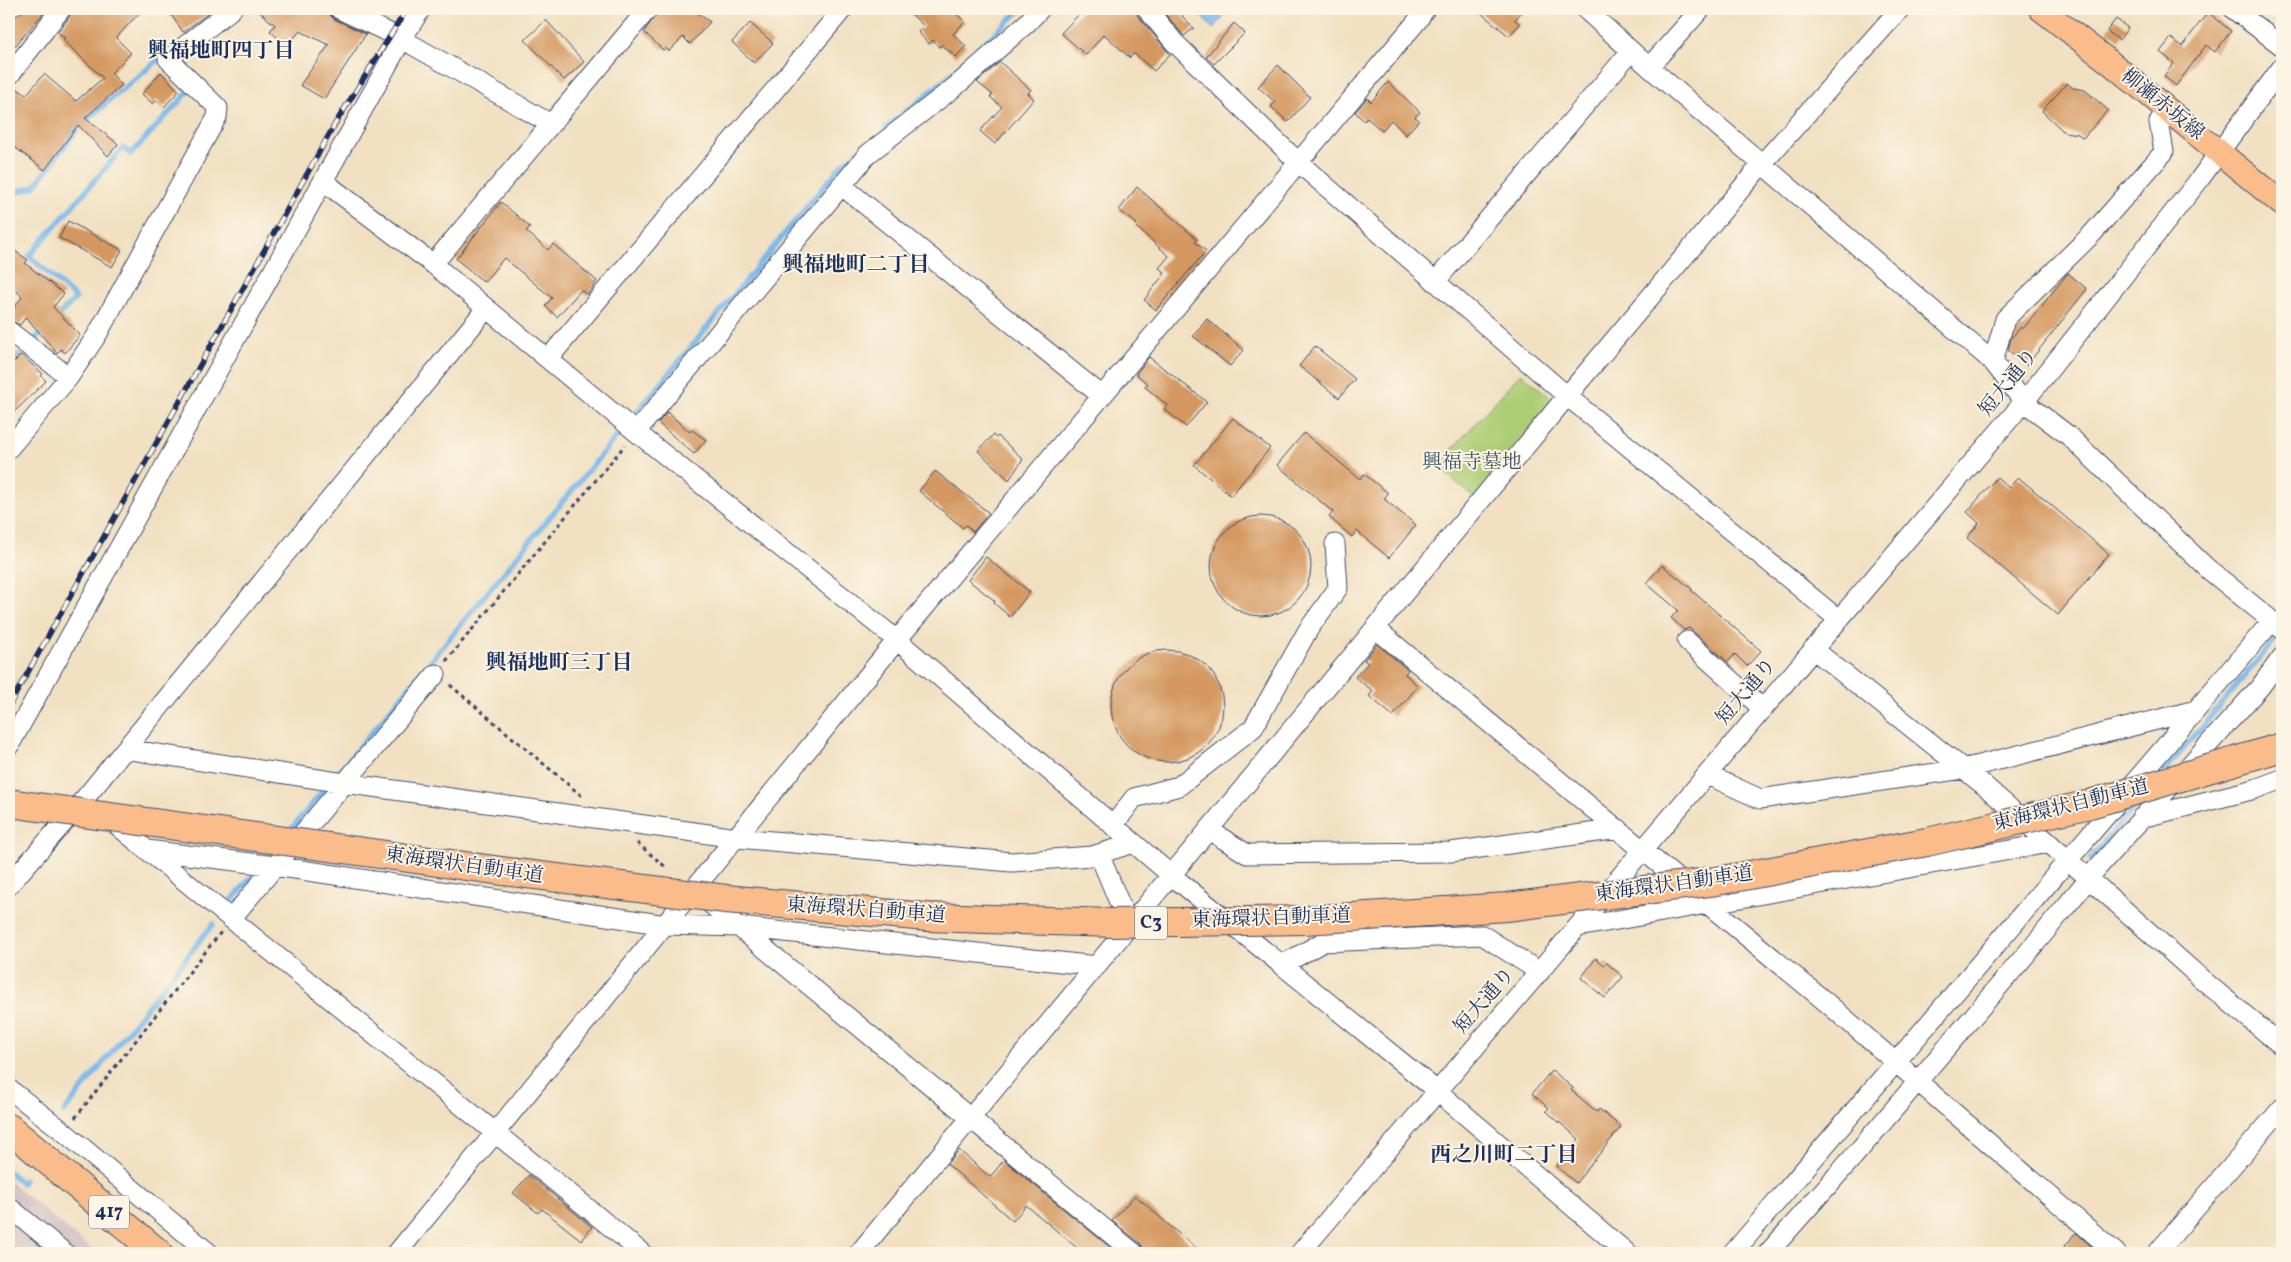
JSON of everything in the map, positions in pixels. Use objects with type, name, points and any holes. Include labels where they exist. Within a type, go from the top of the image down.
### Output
[{"type":"highway","name":"東海環状自動車道","points":[[9,803],[502,871],[726,899],[936,917],[1113,923],[1305,920],[1507,907],[1717,881],[1927,842],[2071,808],[2282,747]]},
{"type":"highway","name":"417","points":[[9,1128],[158,1253]]},
{"type":"main road","name":"柳瀬赤坂線","points":[[2041,9],[2282,204]]},
{"type":"street","points":[[9,76],[61,9]]},
{"type":"street","points":[[9,448],[69,377],[97,335],[217,117],[218,108],[168,59],[232,9]]},
{"type":"street","points":[[339,9],[402,39],[551,124]]},
{"type":"street","points":[[9,746],[402,39],[422,9]]},
{"type":"street","points":[[433,264],[648,9]]},
{"type":"street","points":[[548,359],[843,9]]},
{"type":"street","points":[[636,432],[868,154],[956,86],[1027,23],[1040,9]]},
{"type":"street","points":[[1146,9],[1174,42],[1298,162],[1566,396],[1838,620]]},
{"type":"street","points":[[397,1253],[897,640],[1418,20],[1424,9]]},
{"type":"street","points":[[1585,9],[1649,67],[1993,362],[2024,402],[2069,436],[2208,569],[2277,625],[2196,710],[2069,861],[1768,1253]]},
{"type":"street","points":[[1649,67],[1701,9]]},
{"type":"street","points":[[859,1253],[1566,396],[1762,164],[1900,9]]},
{"type":"street","points":[[2232,9],[2282,46]]},
{"type":"street","points":[[1435,282],[1631,51]]},
{"type":"street","name":"短大通り","points":[[1300,1253],[1644,851],[2024,402],[2220,153],[2282,67]]},
{"type":"street","points":[[1993,362],[2005,320],[2092,234],[2164,152],[2159,122],[2166,109]]},
{"type":"street","points":[[323,181],[433,264],[636,432],[897,640],[1171,875],[1437,1091],[1627,1253]]},
{"type":"street","points":[[841,185],[1102,396]]},
{"type":"street","points":[[9,885],[85,798],[486,309]]},
{"type":"street","points":[[9,331],[69,377]]},
{"type":"street","points":[[1113,826],[1134,798],[1179,786],[1253,728],[1308,630],[1338,588],[1335,544]]},
{"type":"street","points":[[1375,628],[1644,851],[1907,1073],[2116,1253]]},
{"type":"street","points":[[1687,641],[1763,709]]},
{"type":"street","points":[[1813,649],[1963,769],[2204,981],[2282,1046]]},
{"type":"street","points":[[1733,1253],[1907,1073],[2088,878],[2260,687],[2282,657]]},
{"type":"street","points":[[231,919],[436,674]]},
{"type":"street","points":[[1708,775],[1760,800],[1963,769],[2196,710]]},
{"type":"street","points":[[125,749],[344,783],[737,838],[1012,862],[1099,854],[1134,843]]},
{"type":"street","points":[[2141,818],[2282,779]]},
{"type":"street","points":[[85,798],[231,919],[497,1132],[642,1253]]},
{"type":"street","points":[[1209,830],[1246,854],[1256,854],[1451,852],[1619,830]]},
{"type":"street","points":[[1578,927],[2049,843]]},
{"type":"street","points":[[147,850],[275,866],[666,925],[739,927],[1097,966]]},
{"type":"street","points":[[1099,854],[1129,926]]},
{"type":"street","points":[[694,891],[1134,1253]]},
{"type":"street","points":[[1282,966],[1322,942],[1482,935],[1540,972]]},
{"type":"street","points":[[9,1089],[64,1132],[209,1253]]},
{"type":"street","points":[[2157,1253],[2282,1108]]},
{"type":"street","points":[[9,1207],[65,1253]]},
{"type":"path","points":[[636,432],[436,674],[694,891]]},
{"type":"path","points":[[64,1132],[231,919]]},
{"type":"shaded area","points":[[9,1181],[96,1253],[9,1253]]},
{"type":"green space","name":"興福寺墓地","points":[[1521,373],[1555,401],[1475,498],[1437,466]]},
{"type":"water","points":[[1190,9],[1216,9],[1224,17],[1213,29],[1196,11],[1193,14]]},
{"type":"building","points":[[26,9],[47,9],[9,53],[9,21]]},
{"type":"building","points":[[72,9],[143,9],[116,38],[131,53],[111,73],[122,85],[85,118],[118,144],[108,156],[78,125],[45,170],[9,143],[9,87],[14,86],[26,95],[44,74],[76,101],[103,78],[63,40],[65,38],[58,32],[70,16]]},
{"type":"building","points":[[167,9],[214,9],[183,32]]},
{"type":"building","points":[[256,9],[324,9],[334,19],[366,34],[324,99],[300,85],[329,45],[300,31],[287,46],[270,31],[275,25]]},
{"type":"building","points":[[660,9],[692,9],[710,22],[690,44],[683,37],[669,51],[665,48],[663,50],[644,32]]},
{"type":"building","points":[[906,9],[951,9],[965,22],[953,34],[966,46],[956,57],[942,45],[939,47],[933,40],[929,44],[918,32],[924,26]]},
{"type":"building","points":[[1084,9],[1136,9],[1138,16],[1170,54],[1154,71],[1136,55],[1133,54],[1130,58],[1104,34],[1086,55],[1061,33]]},
{"type":"building","points":[[1161,9],[1189,9],[1182,16],[1194,28],[1184,36]]},
{"type":"building","points":[[1476,9],[1524,9],[1515,20],[1520,24],[1509,36]]},
{"type":"building","points":[[2208,12],[2231,31],[2215,52],[2206,45],[2176,86],[2164,76],[2174,63],[2160,52],[2171,38],[2182,46]]},
{"type":"building","points":[[2116,19],[2128,28],[2119,40],[2107,31]]},
{"type":"building","points":[[546,20],[584,62],[564,80],[525,40]]},
{"type":"building","points":[[750,23],[773,43],[754,63],[732,42]]},
{"type":"building","points":[[1234,23],[1245,33],[1214,64],[1206,57]]},
{"type":"building","points":[[1000,62],[1031,90],[1028,93],[1034,99],[995,144],[980,131],[1002,107],[990,97],[993,95],[977,82]]},
{"type":"building","points":[[1278,65],[1310,97],[1288,122],[1271,107],[1275,102],[1258,87]]},
{"type":"building","points":[[161,72],[179,91],[164,107],[156,100],[153,104],[142,94]]},
{"type":"building","points":[[1388,82],[1420,112],[1415,117],[1419,120],[1406,135],[1391,120],[1382,131],[1367,118],[1364,121],[1355,112],[1367,98],[1371,102]]},
{"type":"building","points":[[2067,83],[2073,88],[2085,90],[2108,110],[2083,138],[2078,134],[2064,132],[2042,111]]},
{"type":"building","points":[[1137,187],[1197,239],[1195,242],[1206,251],[1156,310],[1144,300],[1165,273],[1159,268],[1169,256],[1135,226],[1137,224],[1119,210]]},
{"type":"building","points":[[501,202],[530,227],[526,231],[548,250],[553,244],[597,281],[587,295],[581,290],[557,317],[545,306],[552,298],[504,258],[484,282],[456,259]]},
{"type":"building","points":[[68,221],[122,250],[112,267],[59,238]]},
{"type":"building","points":[[9,247],[28,260],[25,263],[64,294],[53,307],[80,335],[65,353],[61,349],[57,353],[26,317],[20,325],[9,320],[9,314],[22,297],[9,282]]},
{"type":"building","points":[[2068,273],[2087,289],[2027,365],[2008,350],[2011,338],[2021,327],[2023,329]]},
{"type":"building","points":[[1207,319],[1244,350],[1230,366],[1193,336]]},
{"type":"building","points":[[1315,346],[1355,379],[1339,398],[1299,366]]},
{"type":"building","points":[[21,355],[43,374],[41,376],[46,381],[9,417],[9,367]]},
{"type":"building","points":[[1149,357],[1207,402],[1186,427],[1164,409],[1167,405],[1145,387],[1148,384],[1136,374]]},
{"type":"building","points":[[667,412],[690,432],[692,430],[706,440],[694,454],[658,423]]},
{"type":"building","points":[[1233,418],[1270,448],[1231,496],[1194,465]]},
{"type":"building","points":[[1304,433],[1360,479],[1364,474],[1388,493],[1384,499],[1416,525],[1389,558],[1357,531],[1352,537],[1329,517],[1333,512],[1277,465]]},
{"type":"building","points":[[993,435],[996,438],[998,436],[1023,459],[1009,480],[978,451]]},
{"type":"building","points":[[935,471],[989,513],[973,532],[966,525],[963,528],[919,491]]},
{"type":"building","points":[[1997,477],[2009,488],[2018,477],[2109,554],[2058,615],[1967,538],[1979,523],[1967,512]]},
{"type":"building","points":[[1261,516],[1280,520],[1296,531],[1307,547],[1311,566],[1307,585],[1296,601],[1280,612],[1261,616],[1242,612],[1226,601],[1215,585],[1211,566],[1215,547],[1226,531],[1242,520]]},
{"type":"building","points":[[986,557],[1030,592],[1010,617],[994,603],[995,601],[968,580]]},
{"type":"building","points":[[1662,565],[1692,589],[1761,651],[1747,666],[1735,654],[1728,662],[1689,628],[1684,630],[1671,618],[1678,610],[1646,583]]},
{"type":"building","points":[[1377,644],[1408,670],[1405,674],[1418,686],[1393,716],[1369,696],[1373,691],[1355,677],[1368,663],[1364,660]]},
{"type":"building","points":[[1167,650],[1188,654],[1206,667],[1219,685],[1223,706],[1219,727],[1206,745],[1188,758],[1167,762],[1146,758],[1128,745],[1115,727],[1111,706],[1115,685],[1128,667],[1146,654]]},
{"type":"building","points":[[1596,958],[1604,965],[1607,963],[1623,977],[1605,998],[1581,978]]},
{"type":"building","points":[[1552,1070],[1573,1088],[1571,1090],[1597,1112],[1599,1109],[1621,1127],[1576,1183],[1556,1166],[1579,1139],[1546,1111],[1549,1108],[1532,1094]]},
{"type":"building","points":[[959,1150],[990,1177],[1004,1160],[1117,1253],[1083,1253],[1026,1205],[1013,1221],[947,1164]]},
{"type":"building","points":[[529,1175],[592,1227],[581,1240],[542,1209],[538,1213],[513,1193]]},
{"type":"building","points":[[1135,1195],[1202,1253],[1145,1253],[1141,1244],[1112,1221]]},
{"type":"building","points":[[2076,1233],[2099,1253],[2059,1253]]},
{"type":"waterway","points":[[886,128],[942,82],[1021,9]]},
{"type":"waterway","points":[[9,194],[34,187],[80,125],[164,55]]},
{"type":"waterway","points":[[54,320],[76,298],[29,256],[123,148],[131,154],[192,88]]},
{"type":"waterway","points":[[638,411],[840,167],[862,149]]},
{"type":"waterway","points":[[9,365],[44,330]]},
{"type":"waterway","points":[[334,778],[616,437]]},
{"type":"waterway","points":[[2165,771],[2282,631]]},
{"type":"waterway","points":[[287,834],[328,785]]},
{"type":"waterway","points":[[2090,859],[2141,799]]},
{"type":"waterway","points":[[232,900],[259,868]]},
{"type":"waterway","points":[[64,1112],[213,924]]},
{"type":"waterway","points":[[9,1172],[22,1183],[24,1180]]},
{"type":"railway","points":[[9,706],[335,124],[407,9]]},
{"type":"district","name":"興福地町四丁目","points":[[221,51]]},
{"type":"district","name":"興福地町二丁目","points":[[856,265]]},
{"type":"district","name":"興福地町三丁目","points":[[559,663]]},
{"type":"district","name":"西之川町二丁目","points":[[1504,1155]]}]
